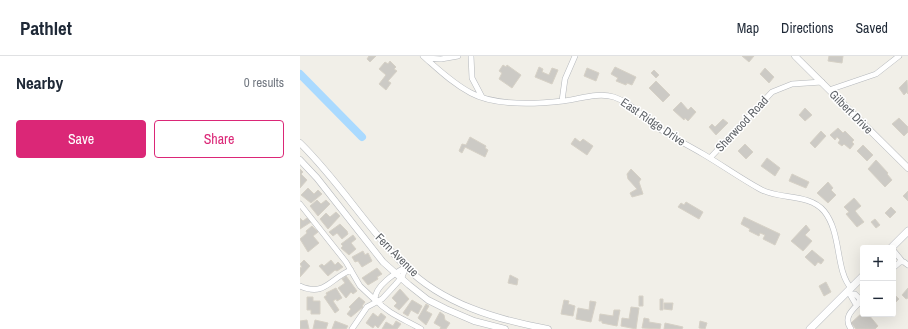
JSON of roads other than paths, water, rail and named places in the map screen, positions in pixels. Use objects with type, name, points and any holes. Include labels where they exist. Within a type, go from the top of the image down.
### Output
[{"type":"main road","points":[[894,245],[908,231]]},
{"type":"main road","points":[[810,329],[860,279]]},
{"type":"street","points":[[424,57],[441,59],[458,56]]},
{"type":"street","points":[[471,56],[472,78],[483,98]]},
{"type":"street","points":[[562,101],[565,79],[575,56]]},
{"type":"street","name":"Gilbert Drive","points":[[795,56],[908,168]]},
{"type":"street","points":[[829,90],[876,74],[899,56]]},
{"type":"street","name":"East Ridge Drive","points":[[424,57],[460,87],[483,98],[498,102],[562,101],[598,95],[615,97],[632,107],[665,133],[710,158],[769,194],[809,201],[821,208],[832,226],[845,279],[850,291]]},
{"type":"street","name":"Sherwood Road","points":[[710,158],[772,92],[792,84],[822,82]]},
{"type":"street","name":"Fern Avenue","points":[[300,144],[328,173],[376,236],[406,267],[432,287],[468,306],[501,319],[548,329]]},
{"type":"street","name":"Fern Avenue","points":[[300,160],[317,178],[383,262],[402,277],[409,286],[435,304],[474,321],[504,329]]},
{"type":"street","points":[[300,204],[351,270],[360,286],[394,316],[421,329]]},
{"type":"street","points":[[896,254],[902,261],[908,264]]},
{"type":"street","points":[[896,266],[902,261]]},
{"type":"street","points":[[376,301],[375,296],[377,290],[396,272],[406,267]]},
{"type":"street","points":[[352,329],[367,307],[382,299],[402,277],[406,267]]},
{"type":"street","points":[[300,286],[311,291],[323,288],[342,274],[351,270]]},
{"type":"street","points":[[850,291],[850,297],[855,303],[860,301]]},
{"type":"street","points":[[851,329],[847,323],[847,316],[860,302]]},
{"type":"waterway","points":[[300,74],[362,137]]}]
